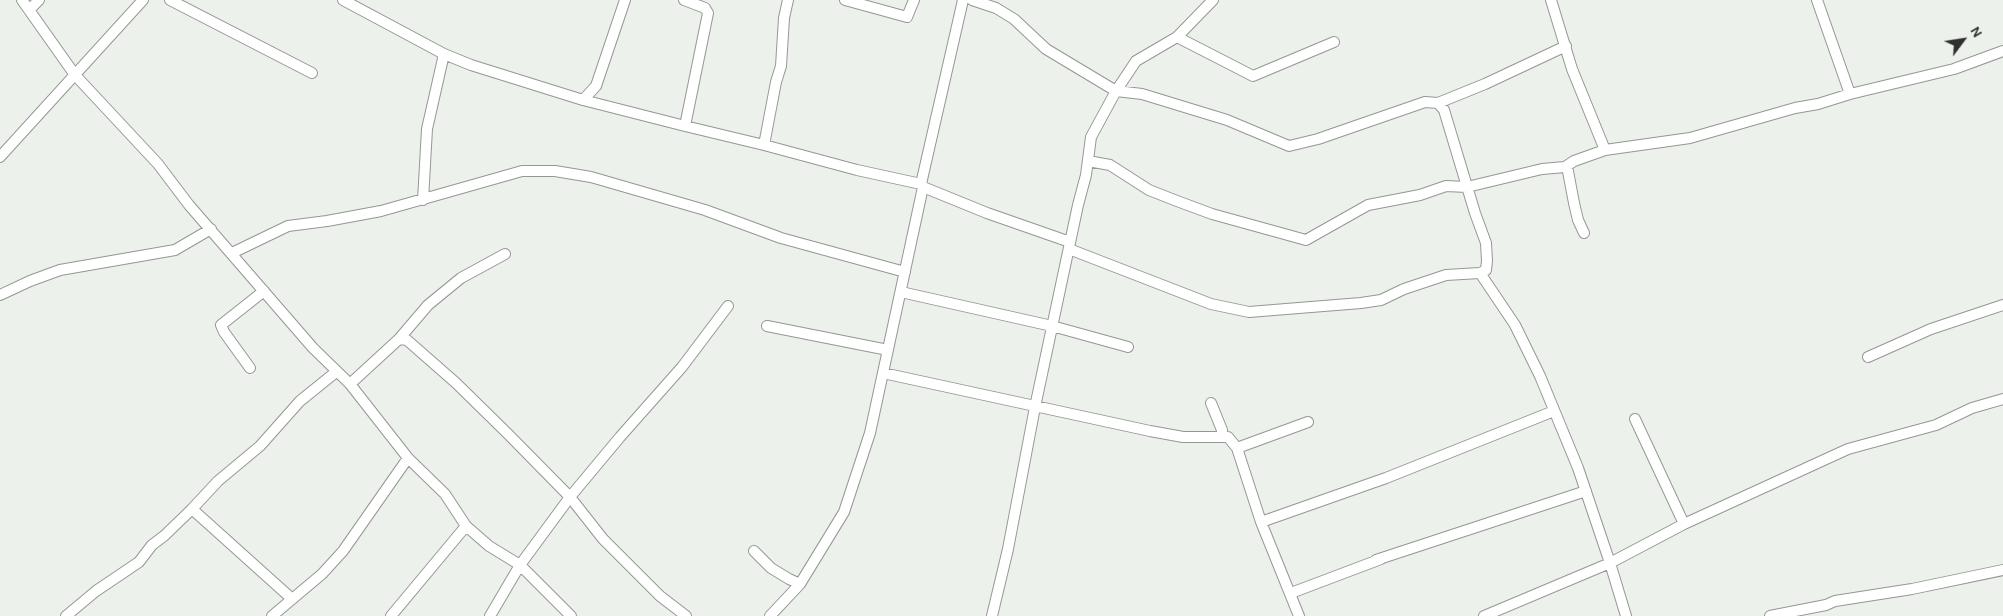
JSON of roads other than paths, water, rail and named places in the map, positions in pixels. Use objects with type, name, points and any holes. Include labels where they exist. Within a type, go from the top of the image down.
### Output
[{"type":"street","points":[[22,0],[75,75],[131,134],[264,292],[336,372],[350,384],[408,458],[445,494],[466,526],[489,546],[520,565],[571,616]]},
{"type":"street","points":[[29,10],[39,0]]},
{"type":"street","points":[[0,157],[143,0]]},
{"type":"street","points":[[170,0],[312,73]]},
{"type":"street","points":[[343,0],[444,54],[471,65],[583,100],[922,186],[1211,304],[1248,312],[1361,304],[1381,300],[1404,288],[1446,275],[1480,273],[1486,270],[1486,242],[1444,110],[1438,102]]},
{"type":"street","points":[[583,100],[596,86],[625,0]]},
{"type":"street","points":[[684,0],[705,4],[708,13],[684,126]]},
{"type":"street","points":[[764,145],[774,91],[781,66],[784,18],[788,0]]},
{"type":"street","points":[[845,0],[907,17],[911,12],[914,0]]},
{"type":"street","points":[[770,616],[800,584],[844,512],[870,434],[963,0]]},
{"type":"street","points":[[972,0],[996,8],[1014,19],[1046,49],[1116,91],[1142,94],[1227,120],[1289,146],[1326,136],[1425,102],[1438,102],[1485,84],[1566,46]]},
{"type":"street","points":[[992,616],[1008,549],[1035,407],[1088,161],[1091,137],[1116,91],[1136,61],[1177,37],[1213,0]]},
{"type":"street","points":[[1551,0],[1572,69],[1605,150]]},
{"type":"street","points":[[1817,0],[1850,94]]},
{"type":"street","points":[[1177,37],[1253,76],[1334,42]]},
{"type":"street","points":[[1088,161],[1110,165],[1148,190],[1212,214],[1306,240],[1368,205],[1420,195],[1446,186],[1467,187],[1542,169],[1567,166],[1574,161],[1605,150],[1690,138],[1795,108],[1831,101],[1850,94],[1937,74],[2003,51]]},
{"type":"street","points":[[423,200],[427,129],[444,54]]},
{"type":"street","points":[[1567,166],[1578,220],[1584,233]]},
{"type":"street","points":[[232,253],[288,226],[381,211],[522,171],[555,171],[592,177],[705,210],[781,238],[905,272]]},
{"type":"street","points":[[0,295],[60,270],[175,250],[211,229]]},
{"type":"street","points":[[350,384],[399,339],[428,305],[448,288],[505,254]]},
{"type":"street","points":[[1480,273],[1514,325],[1540,376],[1586,491],[1626,616]]},
{"type":"street","points":[[250,368],[221,325],[264,292]]},
{"type":"street","points":[[901,292],[1052,326],[1128,347]]},
{"type":"street","points":[[1868,357],[1931,329],[2003,304]]},
{"type":"street","points":[[490,616],[520,565],[570,498],[626,430],[682,368],[728,306]]},
{"type":"street","points":[[767,326],[888,350]]},
{"type":"street","points":[[399,339],[407,340],[456,383],[570,498],[603,539],[660,596],[686,616]]},
{"type":"street","points":[[66,616],[139,562],[152,545],[192,510],[218,481],[260,446],[300,401],[336,372]]},
{"type":"street","points":[[883,373],[1035,407],[1183,437],[1228,437],[1237,448],[1261,522],[1300,616]]},
{"type":"street","points":[[1484,616],[1610,563],[1684,524],[1848,449],[1936,425],[1972,408],[2003,399]]},
{"type":"street","points":[[1211,403],[1222,430],[1222,436]]},
{"type":"street","points":[[1261,522],[1386,478],[1554,411]]},
{"type":"street","points":[[1635,419],[1684,524]]},
{"type":"street","points":[[1237,448],[1308,422]]},
{"type":"street","points":[[272,616],[291,598],[322,574],[343,551],[408,458]]},
{"type":"street","points":[[1261,522],[1380,485]]},
{"type":"street","points":[[1376,560],[1586,491]]},
{"type":"street","points":[[192,510],[291,598]]},
{"type":"street","points":[[391,616],[466,526]]},
{"type":"street","points":[[1291,593],[1438,538]]},
{"type":"street","points":[[754,551],[772,568],[800,584]]},
{"type":"street","points":[[1770,616],[1826,605],[1835,601],[1912,589],[2003,570]]}]
